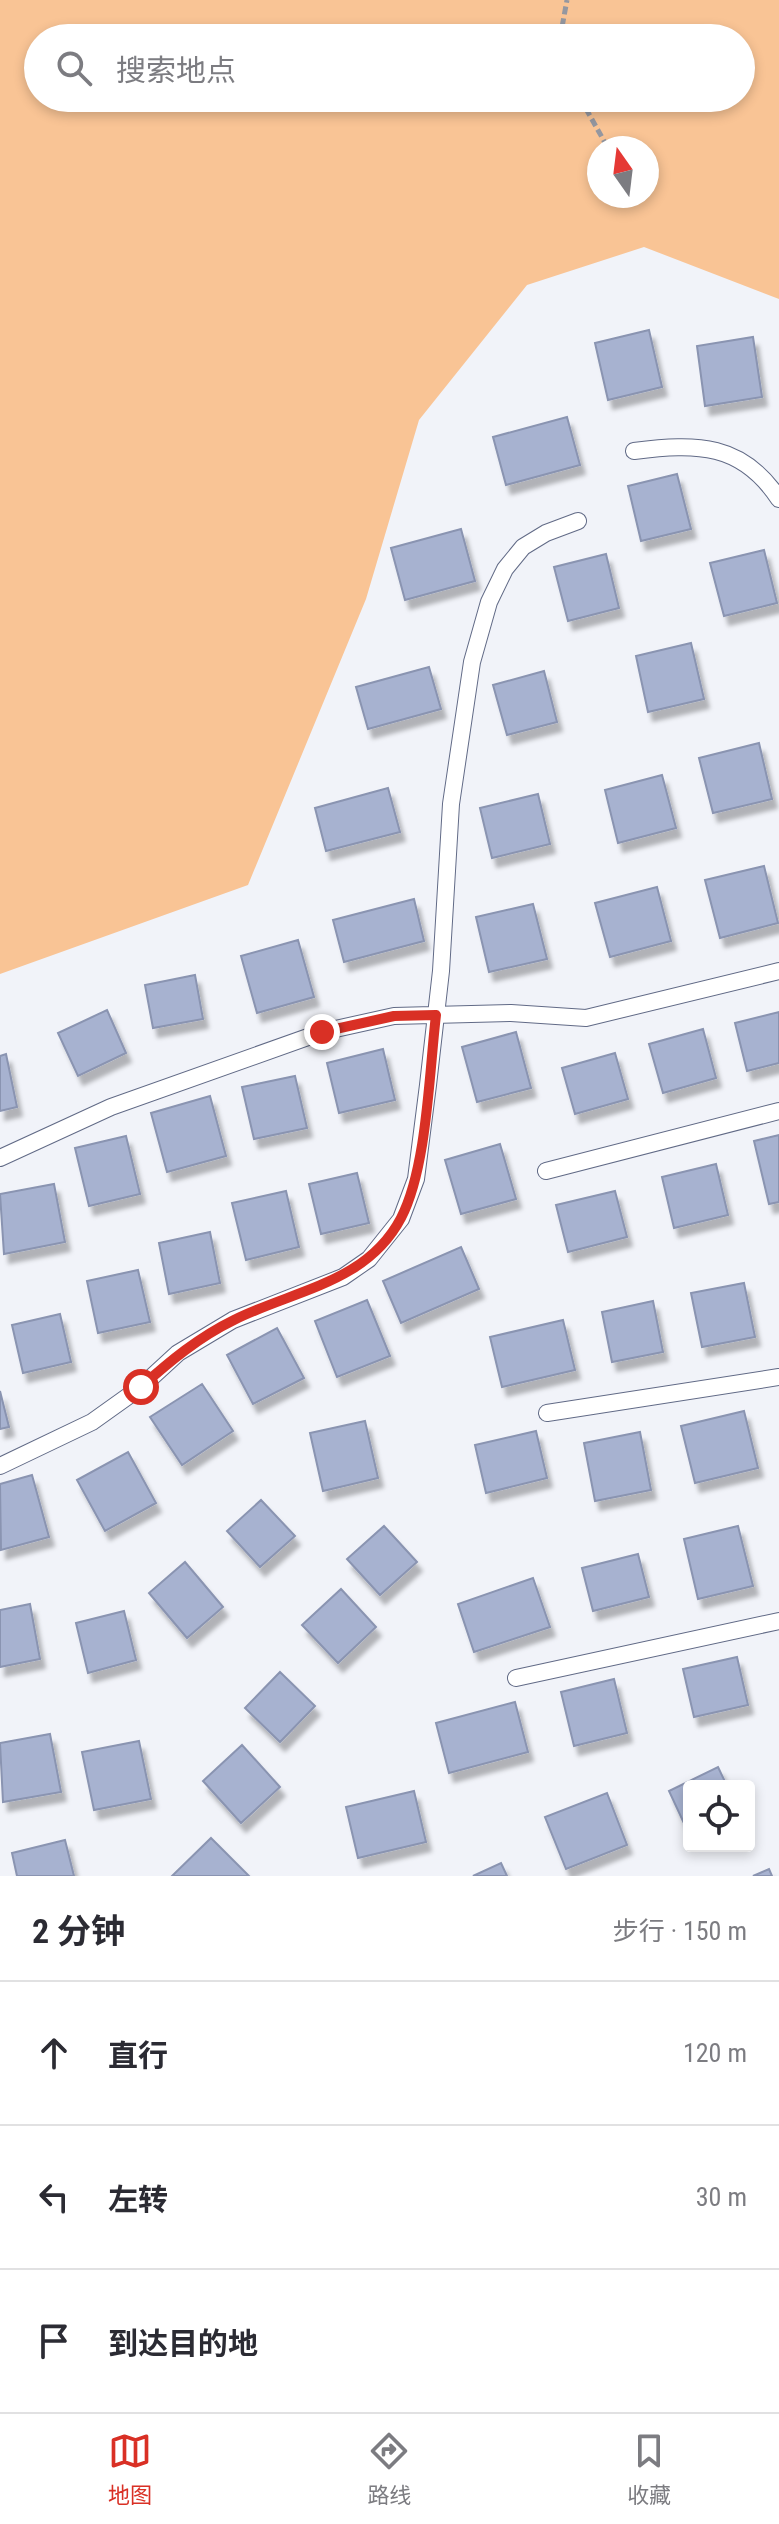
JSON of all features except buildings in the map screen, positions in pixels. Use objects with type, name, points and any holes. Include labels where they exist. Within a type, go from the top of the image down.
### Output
[{"type":"lane","points":[[634,451],[676,445],[749,462],[779,499]]},
{"type":"lane","points":[[0,1466],[92,1422],[141,1387],[178,1353],[233,1320],[343,1277],[369,1259],[401,1219],[416,1179],[436,1015],[451,804],[472,662],[489,602],[505,569],[523,547],[546,533],[578,521]]},
{"type":"lane","points":[[0,1158],[111,1107],[322,1032],[394,1016],[511,1013],[586,1018],[779,971]]},
{"type":"lane","points":[[546,1171],[779,1111]]},
{"type":"lane","points":[[547,1413],[779,1377]]},
{"type":"lane","points":[[516,1678],[779,1621]]},
{"type":"path","points":[[563,24],[567,0]]},
{"type":"path","points":[[588,112],[601,136]]},
{"type":"shaded area","points":[[0,0],[779,0],[779,299],[644,247],[527,285],[419,420],[366,599],[248,885],[0,974]]},
{"type":"route","points":[[141,1387],[178,1353],[233,1320],[343,1277],[369,1259],[401,1219],[416,1179],[436,1015],[394,1016],[322,1032]]}]
